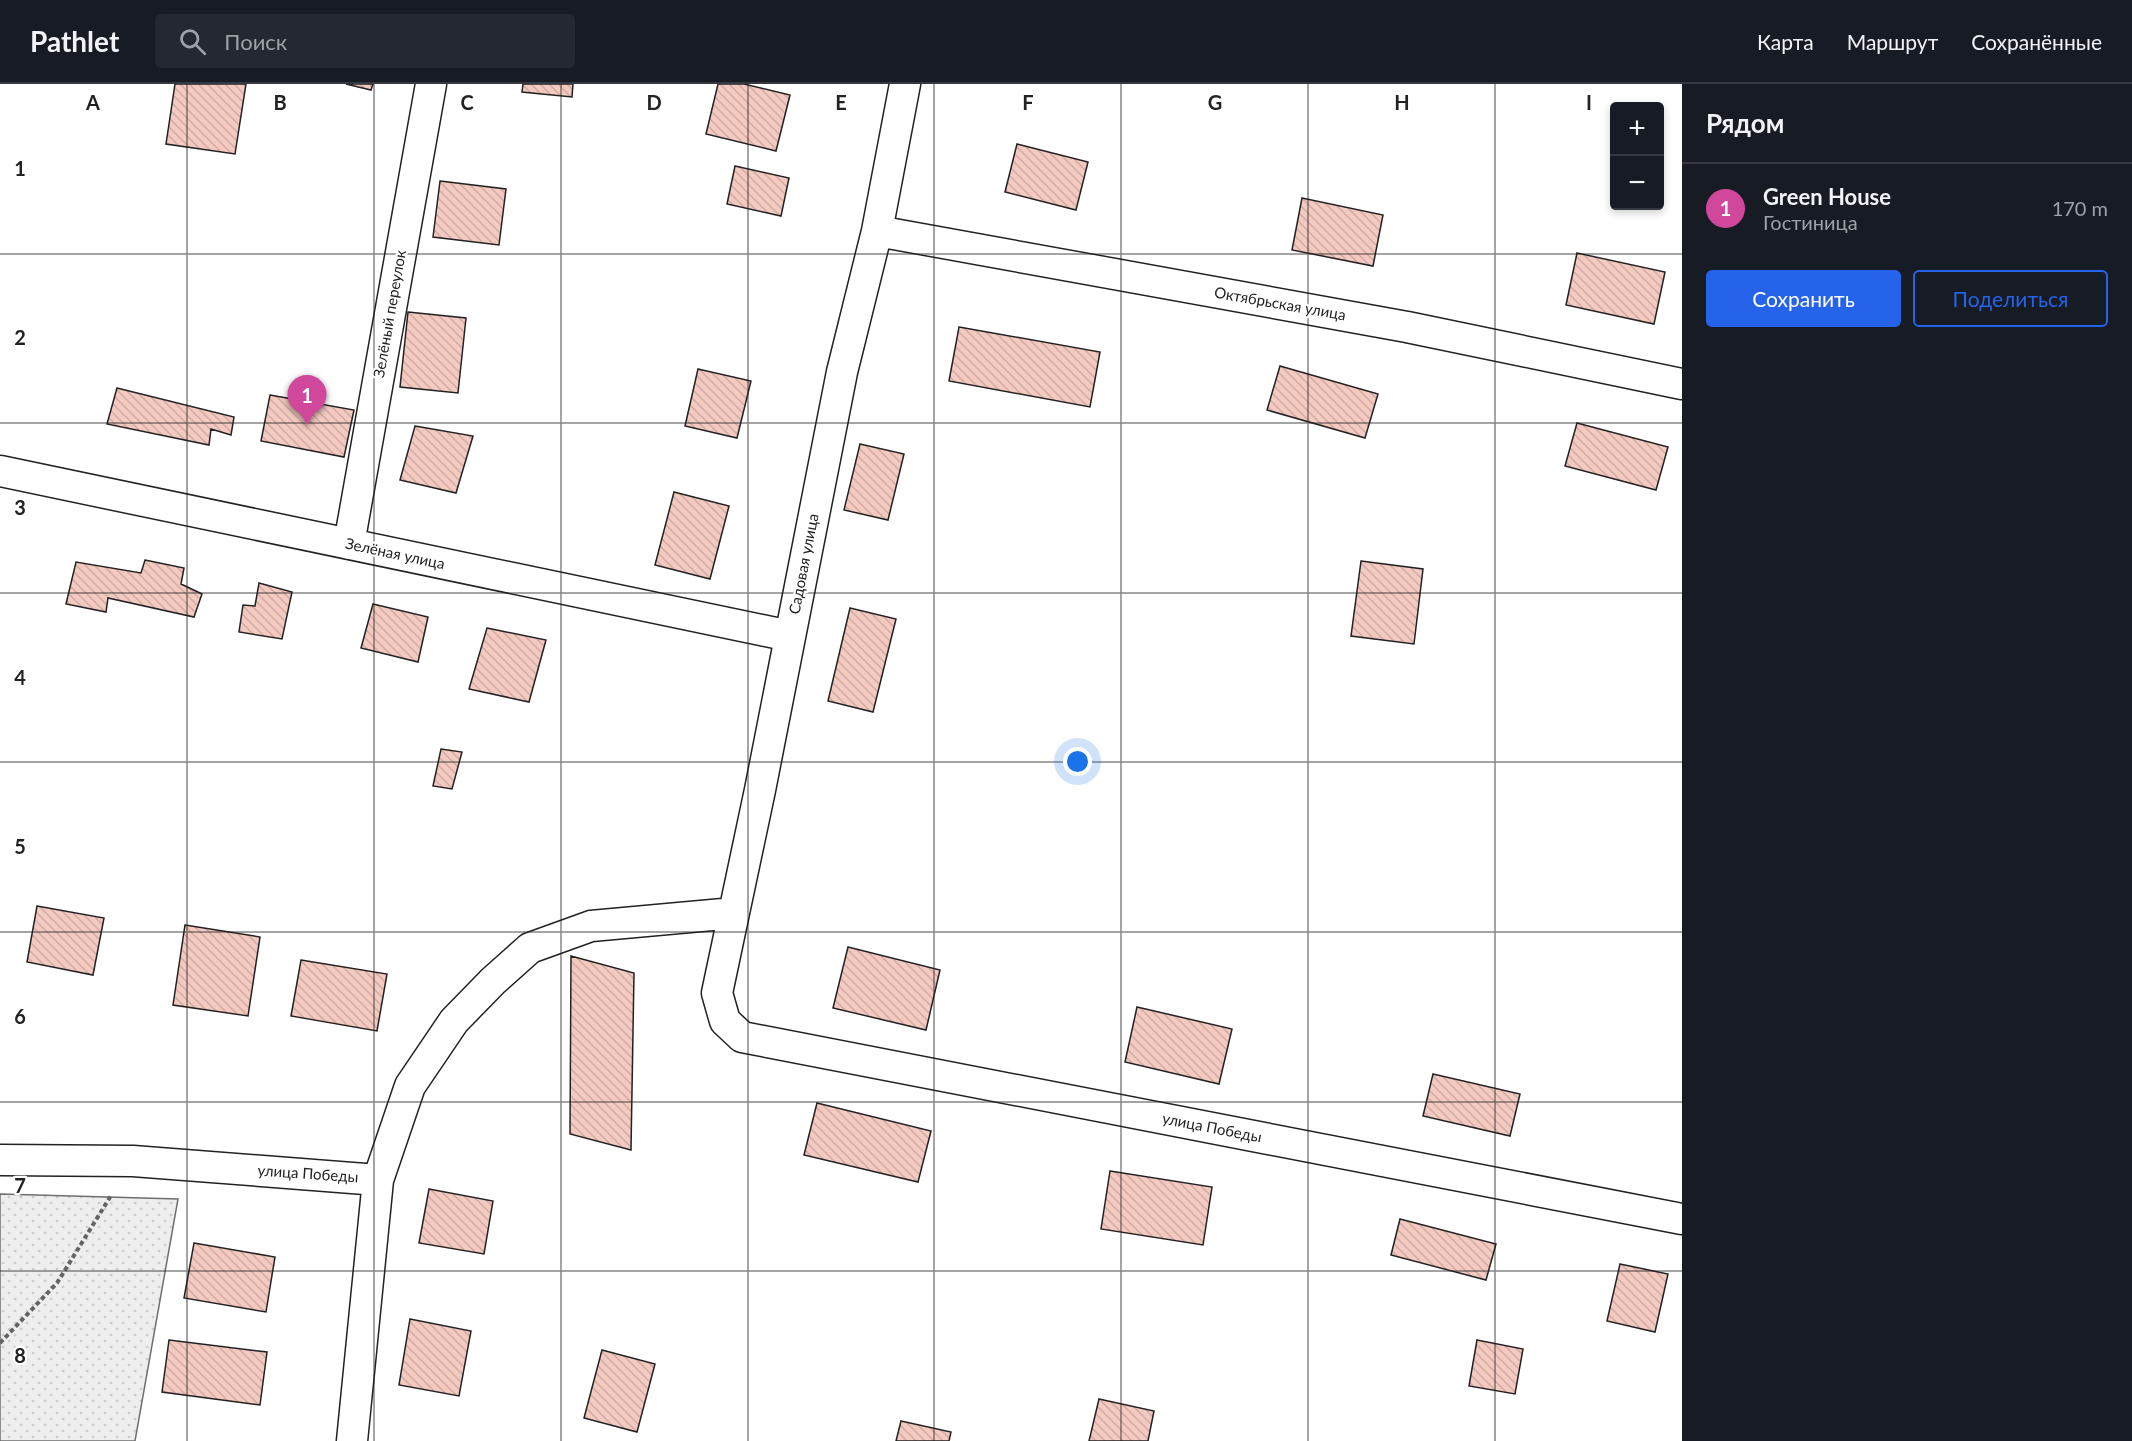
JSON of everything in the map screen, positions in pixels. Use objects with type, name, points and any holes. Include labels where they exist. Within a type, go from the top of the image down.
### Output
[{"type":"street","name":"Зелёный переулок","points":[[349,544],[431,84]]},
{"type":"street","name":"Садовая улица","points":[[742,1037],[726,1021],[717,993],[842,372],[876,231],[905,84]]},
{"type":"street","name":"Октябрьская улица","points":[[876,231],[1396,325],[1682,384]]},
{"type":"street","name":"Зелёная улица","points":[[0,471],[790,636]]},
{"type":"street","name":"улица Победы","points":[[0,1160],[133,1161],[378,1180],[410,1086],[454,1021],[493,981],[530,948],[591,926],[734,913]]},
{"type":"street","name":"улица Победы","points":[[742,1037],[1682,1219]]},
{"type":"street","points":[[360,1440],[378,1180]]},
{"type":"path","points":[[0,1343],[57,1283],[133,1161]]},
{"type":"shaded area","points":[[0,1194],[178,1199],[135,1441],[0,1441]]},
{"type":"building","points":[[175,84],[246,84],[235,154],[166,144]]},
{"type":"building","points":[[346,84],[373,84],[371,90]]},
{"type":"building","points":[[523,84],[573,84],[572,97],[522,92]]},
{"type":"building","points":[[718,84],[744,84],[790,95],[776,151],[706,134]]},
{"type":"building","points":[[1017,144],[1088,162],[1076,210],[1005,192]]},
{"type":"building","points":[[735,166],[789,178],[781,216],[727,204]]},
{"type":"building","points":[[440,181],[506,189],[499,245],[433,237]]},
{"type":"building","points":[[1302,198],[1383,215],[1373,266],[1292,250]]},
{"type":"building","points":[[1577,253],[1665,272],[1654,324],[1566,305]]},
{"type":"building","points":[[408,312],[466,318],[458,393],[400,387]]},
{"type":"building","points":[[959,327],[1100,352],[1090,407],[949,381]]},
{"type":"building","points":[[1280,366],[1378,394],[1365,438],[1267,410]]},
{"type":"building","points":[[698,369],[751,381],[737,438],[685,426]]},
{"type":"building","points":[[117,388],[234,417],[231,435],[211,429],[209,445],[107,424]]},
{"type":"building","points":[[270,395],[354,410],[344,457],[261,441]]},
{"type":"building","points":[[1577,423],[1668,447],[1656,490],[1565,466]]},
{"type":"building","points":[[415,426],[473,436],[456,493],[400,480]]},
{"type":"building","points":[[860,444],[904,454],[888,520],[844,510]]},
{"type":"building","points":[[674,492],[729,506],[710,579],[655,565]]},
{"type":"building","points":[[145,560],[184,568],[181,584],[202,594],[194,617],[108,598],[106,612],[66,604],[76,562],[141,573]]},
{"type":"building","points":[[1361,561],[1423,569],[1414,644],[1351,636]]},
{"type":"building","points":[[259,583],[292,592],[282,639],[239,632],[243,605],[255,606]]},
{"type":"building","points":[[373,604],[428,617],[418,662],[361,648]]},
{"type":"building","points":[[850,608],[896,619],[873,712],[828,701]]},
{"type":"building","points":[[487,628],[546,640],[529,702],[469,689]]},
{"type":"building","points":[[441,749],[462,752],[452,789],[433,786]]},
{"type":"building","points":[[37,906],[104,918],[93,975],[27,962]]},
{"type":"building","points":[[185,925],[260,937],[248,1016],[173,1005]]},
{"type":"building","points":[[848,947],[940,970],[926,1030],[833,1008]]},
{"type":"building","points":[[571,956],[634,973],[631,1150],[570,1134]]},
{"type":"building","points":[[301,960],[387,974],[377,1031],[291,1016]]},
{"type":"building","points":[[1137,1007],[1232,1029],[1219,1084],[1125,1062]]},
{"type":"building","points":[[1433,1074],[1520,1094],[1510,1136],[1423,1116]]},
{"type":"building","points":[[817,1103],[931,1131],[918,1182],[804,1155]]},
{"type":"building","points":[[1110,1171],[1212,1187],[1203,1245],[1101,1229]]},
{"type":"building","points":[[429,1189],[493,1201],[484,1254],[419,1243]]},
{"type":"building","points":[[1400,1219],[1496,1244],[1486,1280],[1391,1255]]},
{"type":"building","points":[[194,1243],[275,1257],[266,1312],[184,1298]]},
{"type":"building","points":[[1620,1264],[1668,1274],[1655,1332],[1607,1321]]},
{"type":"building","points":[[410,1319],[471,1331],[459,1396],[399,1385]]},
{"type":"building","points":[[169,1340],[267,1352],[260,1405],[162,1392]]},
{"type":"building","points":[[1477,1340],[1523,1349],[1515,1394],[1469,1386]]},
{"type":"building","points":[[602,1350],[655,1364],[637,1432],[584,1418]]},
{"type":"building","points":[[1099,1399],[1154,1411],[1148,1441],[1089,1441]]},
{"type":"building","points":[[901,1421],[951,1432],[949,1441],[896,1441]]},
{"type":"place","name":"Green House","points":[[307,425]]}]
